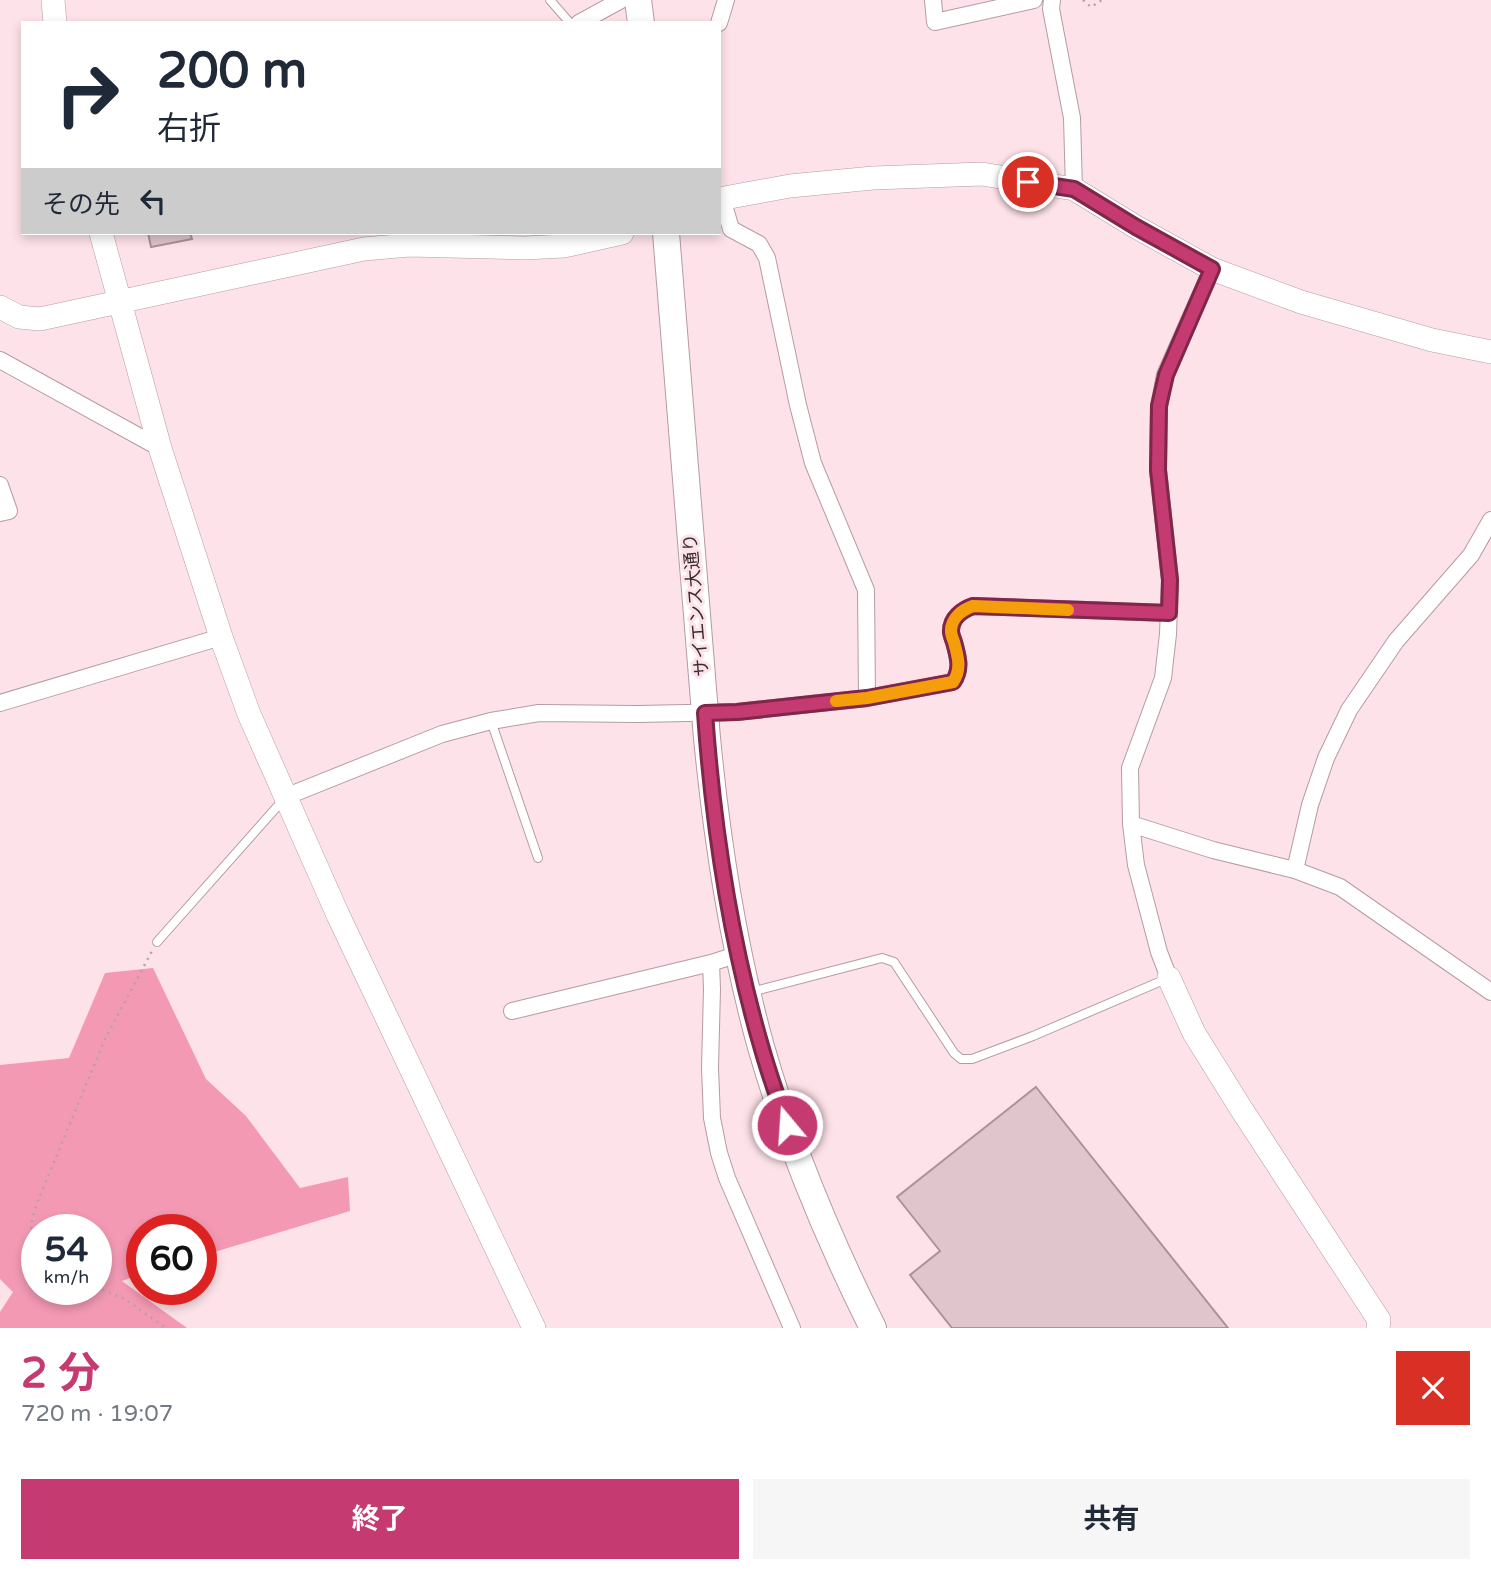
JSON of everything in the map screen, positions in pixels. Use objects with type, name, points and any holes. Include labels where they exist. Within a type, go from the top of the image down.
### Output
[{"type":"main road","points":[[638,0],[641,21]]},
{"type":"main road","name":"サイエンス大通り","points":[[666,235],[705,713],[719,847],[739,954],[762,1048],[803,1171],[830,1237],[873,1328]]},
{"type":"street","points":[[53,0],[55,21]]},
{"type":"street","points":[[583,21],[621,0]]},
{"type":"street","points":[[720,21],[726,0]]},
{"type":"street","points":[[933,0],[935,22],[1034,0]]},
{"type":"street","points":[[1052,0],[1051,9],[1072,118],[1074,189]]},
{"type":"street","points":[[721,198],[873,178],[982,174],[1074,189],[1212,269],[1301,303],[1432,340],[1491,352]]},
{"type":"street","points":[[721,201],[731,229],[759,244],[767,258],[797,405],[813,463],[866,590],[867,698]]},
{"type":"street","points":[[101,235],[160,448],[221,638],[249,714],[338,915],[534,1328]]},
{"type":"street","points":[[0,305],[19,317],[40,319],[364,249],[409,245],[551,247],[613,235]]},
{"type":"street","points":[[1212,269],[1166,375],[1159,406],[1158,470],[1170,580],[1168,634],[1163,678],[1130,768],[1131,824],[1136,865],[1159,952],[1194,1033],[1378,1320],[1378,1328]]},
{"type":"street","points":[[0,360],[160,448]]},
{"type":"street","points":[[0,485],[9,511],[0,513]]},
{"type":"street","points":[[1295,870],[1310,806],[1326,758],[1349,710],[1396,641],[1471,555],[1491,520]]},
{"type":"street","points":[[285,797],[442,734],[491,721],[539,713],[737,712],[867,698],[953,682],[958,673],[959,659],[951,631],[963,609],[973,606],[1169,613]]},
{"type":"street","points":[[0,703],[221,638]]},
{"type":"street","points":[[1131,824],[1213,850],[1295,870],[1340,887],[1491,992]]},
{"type":"street","points":[[512,1011],[739,954]]},
{"type":"street","points":[[711,963],[712,1118],[719,1153],[727,1178],[792,1328]]},
{"type":"lane","points":[[550,0],[568,21]]},
{"type":"lane","points":[[491,721],[538,858]]},
{"type":"lane","points":[[157,942],[285,797]]},
{"type":"lane","points":[[748,993],[882,958],[894,962],[954,1053],[961,1059],[972,1059],[1168,978]]},
{"type":"path","points":[[1083,0],[1091,7],[1102,0]]},
{"type":"path","points":[[33,1214],[105,1039],[157,942]]},
{"type":"path","points":[[112,1294],[125,1299],[166,1328]]},
{"type":"shaded area","points":[[153,968],[206,1079],[246,1116],[300,1188],[348,1177],[350,1211],[217,1251],[217,1214],[126,1214],[126,1280],[122,1281],[126,1284],[126,1305],[155,1305],[187,1328],[0,1328],[0,1312],[13,1292],[0,1279],[0,1065],[69,1058],[105,973]]},
{"type":"building","points":[[148,235],[191,235],[192,239],[151,247]]},
{"type":"building","points":[[1036,1087],[1228,1328],[952,1328],[910,1275],[940,1251],[897,1197]]},
{"type":"slow traffic","points":[[836,701],[953,682],[958,673],[959,659],[951,631],[963,609],[973,606],[1068,610]]},
{"type":"route","points":[[787,1125],[750,1002],[724,883],[705,713],[867,698],[953,682],[958,673],[959,659],[951,631],[963,609],[973,606],[1169,613],[1170,580],[1158,470],[1159,406],[1166,375],[1212,269],[1074,189],[1028,182]]}]
